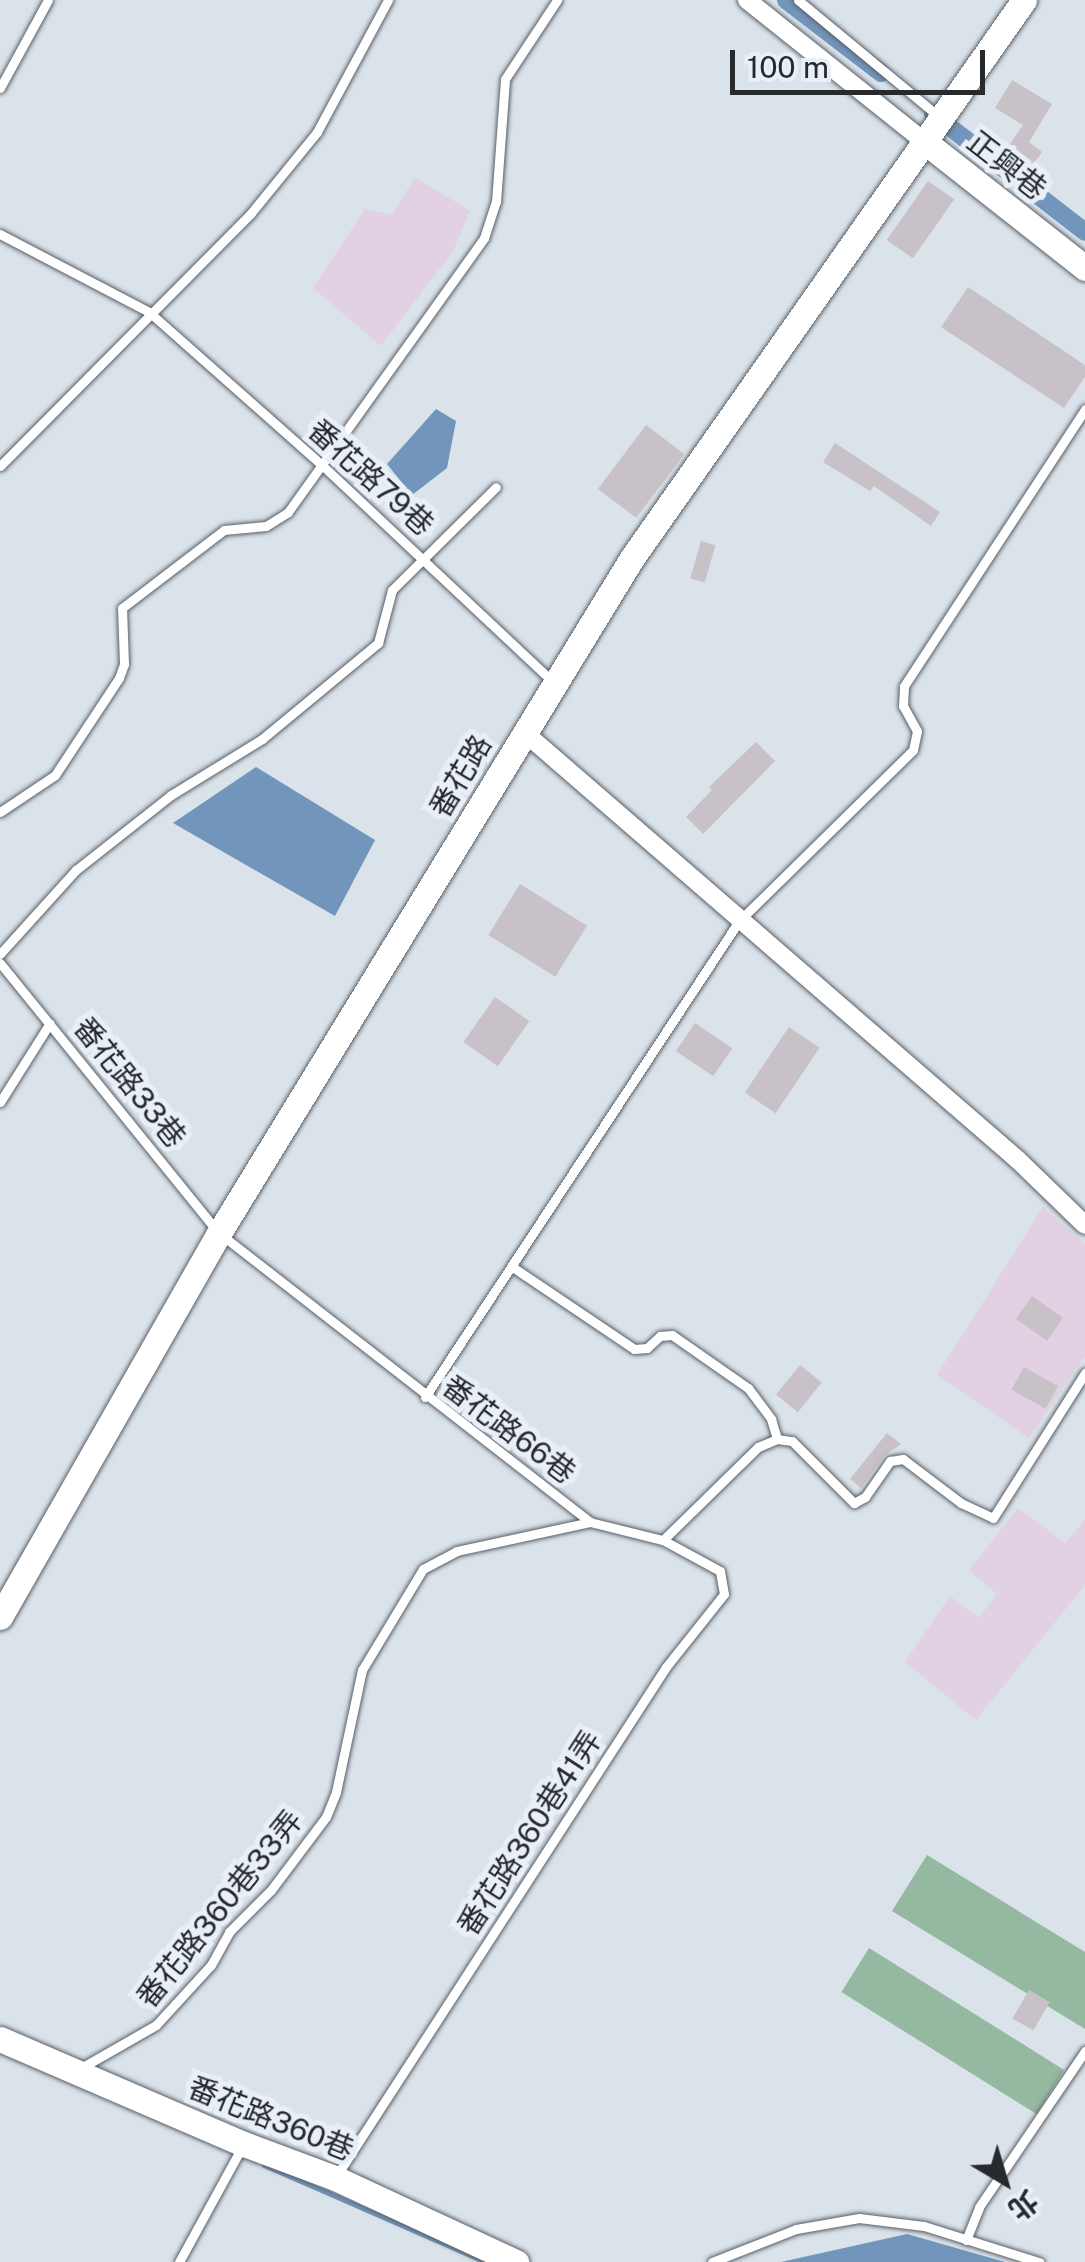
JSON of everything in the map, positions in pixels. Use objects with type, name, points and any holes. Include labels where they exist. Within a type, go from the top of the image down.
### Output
[{"type":"main road","name":"番花路","points":[[0,1617],[220,1232],[643,542],[1024,0]]},
{"type":"main road","name":"正興巷","points":[[925,142],[1085,268]]},
{"type":"main road","name":"番花路360巷","points":[[0,2039],[244,2144],[335,2178],[516,2262]]},
{"type":"street","name":"正興巷","points":[[747,0],[925,142]]},
{"type":"street","points":[[525,733],[1018,1160],[1085,1224]]},
{"type":"lane","points":[[0,88],[48,0]]},
{"type":"lane","points":[[0,466],[251,213],[317,132],[388,0]]},
{"type":"lane","points":[[0,812],[54,774],[119,678],[124,664],[122,608],[224,530],[266,526],[288,512],[484,238],[496,202],[505,79],[558,0]]},
{"type":"lane","points":[[798,0],[939,117]]},
{"type":"lane","name":"番花路79巷","points":[[0,234],[149,312],[322,465],[556,684]]},
{"type":"lane","points":[[425,1397],[514,1268],[739,922],[914,750],[917,731],[902,700],[907,680],[950,621],[1085,410]]},
{"type":"lane","points":[[0,954],[76,870],[172,796],[262,738],[378,644],[392,590],[496,487]]},
{"type":"lane","name":"番花路33巷","points":[[0,963],[220,1232]]},
{"type":"lane","points":[[0,1102],[50,1023]]},
{"type":"lane","name":"番花路66巷","points":[[220,1232],[425,1397],[590,1522],[664,1540]]},
{"type":"lane","points":[[514,1268],[634,1349],[647,1348],[660,1336],[672,1335],[748,1388],[771,1419],[777,1438]]},
{"type":"lane","points":[[664,1540],[758,1447],[777,1438],[792,1441],[854,1503],[865,1497],[890,1461],[903,1459],[961,1503],[992,1518],[1085,1374]]},
{"type":"lane","name":"番花路360巷33弄","points":[[74,2072],[156,2025],[211,1965],[230,1932],[271,1890],[326,1817],[336,1792],[362,1670],[423,1570],[457,1551],[590,1522]]},
{"type":"lane","name":"番花路360巷41弄","points":[[335,2178],[666,1667],[724,1594],[720,1571],[664,1540]]},
{"type":"lane","points":[[966,2240],[979,2207],[1085,2051]]},
{"type":"lane","points":[[178,2262],[244,2144]]},
{"type":"lane","points":[[712,2262],[796,2228],[839,2219],[901,2222],[1038,2262]]},
{"type":"shaded area","points":[[415,177],[470,211],[453,251],[381,346],[313,288],[365,209],[392,215]]},
{"type":"shaded area","points":[[1043,1207],[1085,1244],[1085,1356],[1029,1438],[937,1375]]},
{"type":"shaded area","points":[[1018,1508],[1065,1543],[1085,1520],[1085,1585],[976,1720],[905,1662],[950,1596],[979,1618],[997,1594],[969,1570]]},
{"type":"green space","points":[[927,1855],[1085,1952],[1085,2029],[892,1911]]},
{"type":"green space","points":[[869,1948],[1064,2070],[1036,2114],[841,1992]]},
{"type":"water","points":[[436,409],[456,421],[447,468],[412,495],[387,464]]},
{"type":"water","points":[[256,767],[375,840],[335,916],[173,823]]},
{"type":"water","points":[[907,2234],[1005,2262],[781,2262]]},
{"type":"building","points":[[1012,80],[1052,104],[1029,142],[1042,152],[1030,169],[1005,151],[1023,125],[995,108]]},
{"type":"building","points":[[928,181],[954,199],[913,258],[887,240]]},
{"type":"building","points":[[968,287],[1085,365],[1085,377],[1064,408],[941,327]]},
{"type":"building","points":[[646,425],[684,454],[636,518],[598,489]]},
{"type":"building","points":[[835,443],[940,512],[931,526],[874,486],[870,491],[823,462]]},
{"type":"building","points":[[701,541],[715,545],[705,583],[690,578]]},
{"type":"building","points":[[756,742],[775,761],[703,834],[686,817],[712,790],[709,787]]},
{"type":"building","points":[[520,884],[587,926],[555,977],[488,935]]},
{"type":"building","points":[[495,997],[529,1021],[498,1066],[463,1042]]},
{"type":"building","points":[[695,1023],[732,1048],[713,1076],[676,1051]]},
{"type":"building","points":[[789,1027],[820,1048],[775,1113],[745,1092]]},
{"type":"building","points":[[1032,1296],[1063,1318],[1047,1341],[1016,1319]]},
{"type":"building","points":[[800,1365],[822,1383],[798,1412],[776,1395]]},
{"type":"building","points":[[1024,1367],[1058,1386],[1046,1409],[1011,1390]]},
{"type":"building","points":[[887,1433],[901,1444],[884,1456],[861,1488],[850,1479]]},
{"type":"building","points":[[1029,1990],[1050,2002],[1033,2031],[1012,2019]]},
{"type":"waterway","points":[[786,0],[881,73]]},
{"type":"waterway","points":[[933,114],[1085,232]]},
{"type":"waterway","points":[[264,2165],[486,2262]]}]
